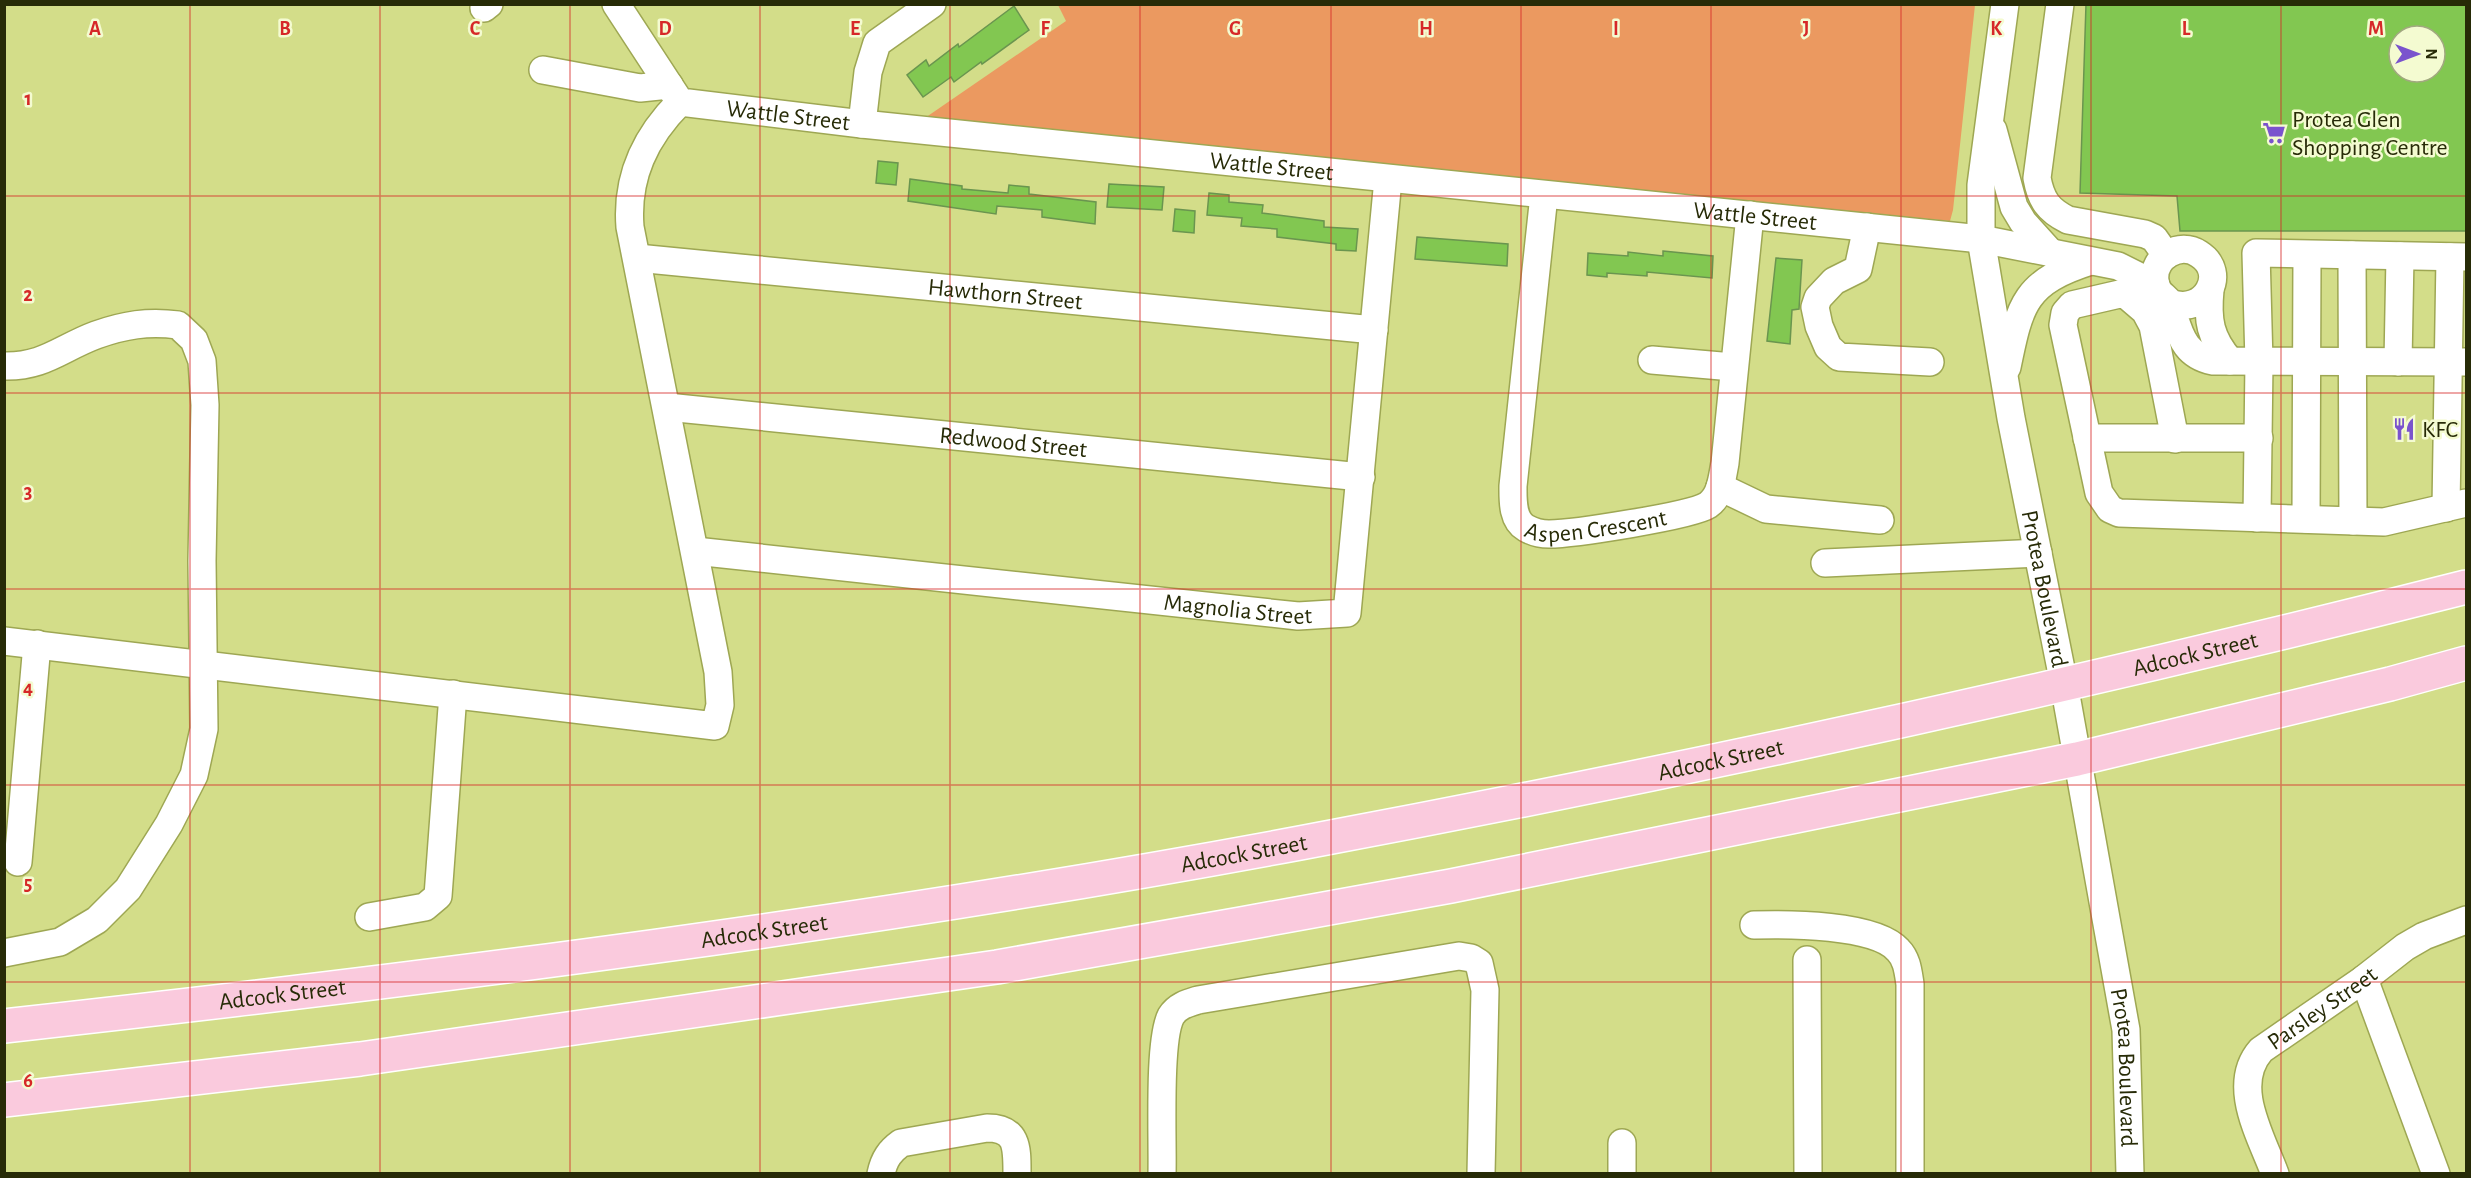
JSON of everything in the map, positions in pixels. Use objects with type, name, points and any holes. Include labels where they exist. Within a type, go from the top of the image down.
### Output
[{"type":"main road","name":"Adcock Street","points":[[4,1026],[379,984],[683,942],[971,899],[1295,844],[1587,788],[2064,684],[2466,587]]},
{"type":"main road","points":[[4,1100],[360,1059],[997,967],[1451,886],[2077,759],[2390,684],[2466,663]]},
{"type":"street","points":[[4,641],[715,726],[720,691],[695,550],[630,227],[630,187],[635,170],[674,94],[616,4]]},
{"type":"street","points":[[862,124],[868,72],[877,43],[932,4]]},
{"type":"street","name":"Protea Boulevard","points":[[2005,4],[1981,185],[1981,239],[2004,381],[2064,684],[2127,1040],[2130,1173]]},
{"type":"street","points":[[2060,4],[2037,178],[2040,193],[2046,206],[2067,220],[2145,234],[2154,238],[2178,329],[2189,351],[2198,358],[2230,361],[2457,362]]},
{"type":"street","name":"Wattle Street","points":[[543,70],[862,124],[1981,239],[2163,276]]},
{"type":"street","points":[[1989,114],[2014,207],[2023,222],[2051,253]]},
{"type":"street","name":"Magnolia Street","points":[[695,550],[1316,616],[1347,613],[1388,179]]},
{"type":"street","name":"Aspen Crescent","points":[[1544,195],[1513,486],[1514,506],[1518,519],[1524,528],[1537,533],[1573,531],[1698,510],[1709,504],[1720,488]]},
{"type":"street","points":[[1750,215],[1725,463],[1720,488],[1766,509],[1880,520]]},
{"type":"street","points":[[1867,227],[1858,269],[1834,281],[1818,298],[1815,307],[1816,317],[1828,346],[1839,357],[1930,362]]},
{"type":"street","points":[[2163,276],[2184,249],[2202,255],[2211,271],[2208,307],[2213,340],[2230,361]]},
{"type":"street","points":[[2175,439],[2153,326],[2145,311],[2124,293],[2072,305],[2065,313],[2064,325],[2099,493],[2110,510],[2120,513],[2257,518],[2306,519],[2384,522],[2456,505],[2458,257],[2256,253],[2259,362],[2257,518]]},
{"type":"street","points":[[2306,519],[2307,255]]},
{"type":"street","points":[[2352,255],[2353,521]]},
{"type":"street","points":[[2398,362],[2400,256]]},
{"type":"street","name":"Hawthorn Street","points":[[637,258],[1374,330]]},
{"type":"street","points":[[2004,381],[2016,323],[2032,292],[2042,282],[2064,270],[2092,261]]},
{"type":"street","points":[[2163,276],[2188,306],[2205,298],[2210,290]]},
{"type":"street","points":[[4,366],[39,363],[94,336],[135,323],[178,325],[194,340],[202,361],[205,405],[202,664],[204,729],[194,775],[170,824],[128,890],[97,920],[60,942],[4,953]]},
{"type":"street","points":[[1652,360],[1733,367]]},
{"type":"street","name":"Redwood Street","points":[[667,407],[1361,477]]},
{"type":"street","points":[[2087,438],[2259,438]]},
{"type":"street","points":[[1826,563],[2038,553]]},
{"type":"street","points":[[18,862],[15,763],[37,644]]},
{"type":"street","points":[[369,917],[425,907],[438,896],[453,694]]},
{"type":"street","name":"Parsley Street","points":[[2276,1173],[2246,1089],[2251,1060],[2261,1050],[2364,979],[2405,947],[2424,936],[2466,920]]},
{"type":"street","points":[[1754,925],[1813,925],[1880,938],[1898,948],[1907,963],[1910,984],[1910,1173]]},
{"type":"street","points":[[1162,1173],[1167,1026],[1172,1014],[1182,1005],[1459,956],[1471,958],[1479,963],[1485,990],[1481,1173]]},
{"type":"street","points":[[1807,960],[1808,1173]]},
{"type":"street","points":[[2364,979],[2436,1173]]},
{"type":"street","points":[[881,1173],[891,1150],[901,1143],[987,1128],[999,1128],[1011,1137],[1017,1154],[1017,1173]]},
{"type":"street","points":[[1622,1143],[1622,1173]]},
{"type":"shaded area","points":[[1058,5],[1975,5],[1953,210],[1950,221],[922,120],[1066,21]]},
{"type":"building","name":"Protea Glen Shopping Centre","points":[[2086,4],[2466,4],[2466,231],[2180,231],[2177,196],[2080,193]]},
{"type":"building","points":[[1014,6],[1029,30],[954,82],[951,77],[923,97],[907,75],[926,60],[929,66],[958,44],[959,47]]},
{"type":"building","points":[[878,161],[898,163],[896,185],[876,183]]},
{"type":"building","points":[[910,179],[962,186],[962,189],[1008,193],[1009,185],[1029,187],[1029,194],[1096,202],[1095,224],[1042,217],[1042,210],[997,206],[996,214],[908,201]]},
{"type":"building","points":[[1109,184],[1164,187],[1162,210],[1107,207]]},
{"type":"building","points":[[1209,193],[1229,195],[1229,202],[1263,205],[1262,213],[1324,221],[1324,227],[1358,229],[1356,251],[1336,250],[1336,244],[1277,237],[1277,229],[1241,226],[1242,218],[1207,215]]},
{"type":"building","points":[[1175,209],[1195,211],[1194,233],[1173,231]]},
{"type":"building","points":[[1417,237],[1508,244],[1507,266],[1415,259]]},
{"type":"building","points":[[1663,251],[1713,256],[1712,278],[1647,272],[1647,276],[1607,273],[1607,277],[1587,275],[1588,253],[1628,256],[1628,252],[1663,256]]},
{"type":"building","points":[[1776,258],[1802,260],[1799,309],[1792,310],[1790,344],[1767,341]]},
{"type":"place","name":"Protea Glen Shopping Centre","points":[[2274,133]]},
{"type":"place","name":"KFC","points":[[2404,429]]}]
